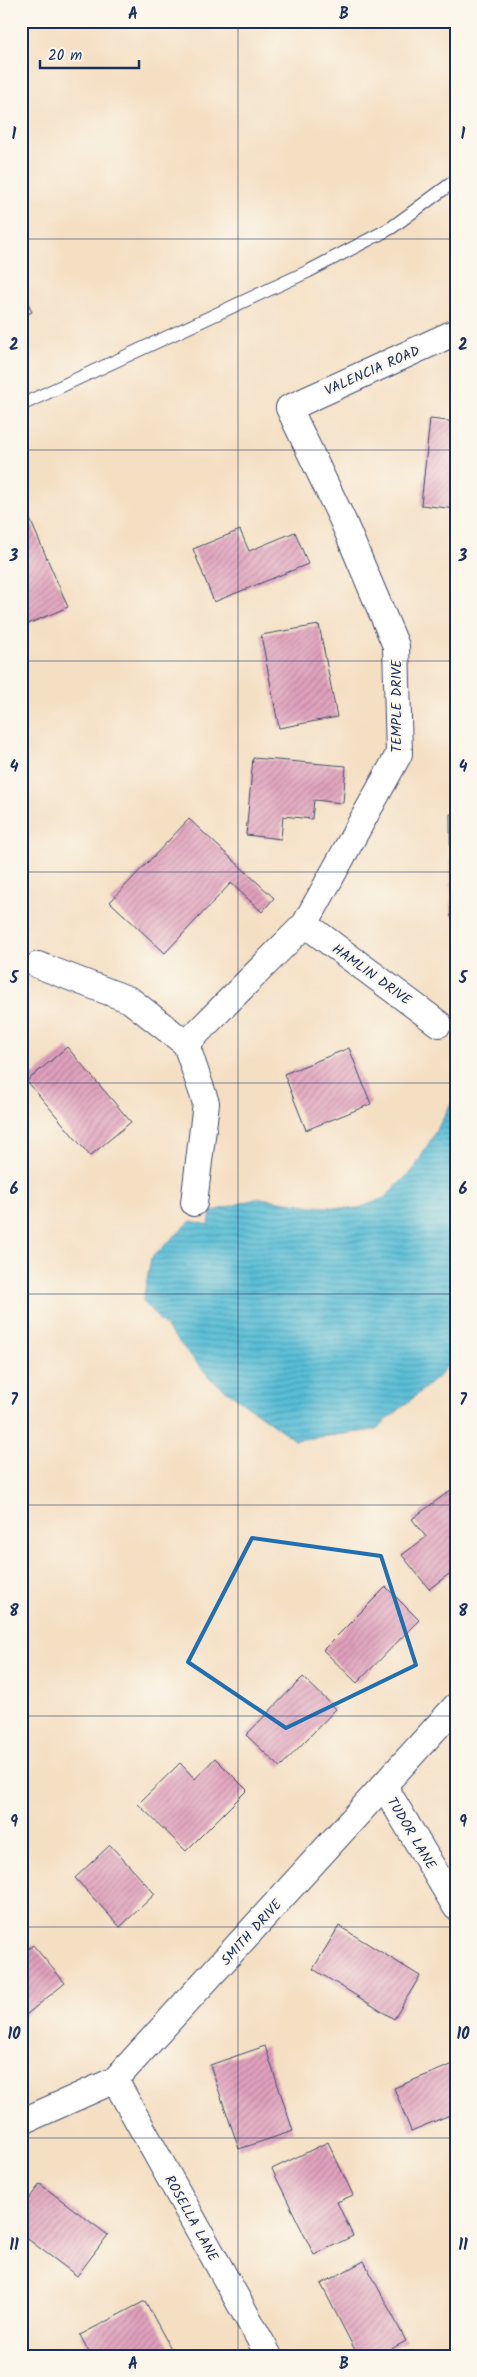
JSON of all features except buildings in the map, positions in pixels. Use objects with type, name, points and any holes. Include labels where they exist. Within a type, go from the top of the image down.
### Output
[{"type":"street","name":"VALENCIA ROAD","points":[[289,408],[456,332]]},
{"type":"street","name":"TEMPLE DRIVE","points":[[186,1044],[305,924],[400,754],[396,646],[343,521],[289,408]]},
{"type":"street","name":"HAMLIN DRIVE","points":[[305,924],[439,1024]]},
{"type":"street","points":[[38,965],[130,1000],[186,1044],[206,1103],[194,1203]]},
{"type":"street","name":"SMITH DRIVE","points":[[21,2122],[115,2080],[456,1706]]},
{"type":"street","name":"TUDOR LANE","points":[[384,1786],[456,1907]]},
{"type":"street","name":"ROSELLA LANE","points":[[115,2080],[269,2356]]},
{"type":"lane","points":[[21,405],[310,271],[391,228],[456,180]]},
{"type":"highlighted area","points":[[252,1538],[381,1556],[416,1665],[286,1728],[188,1662]]},
{"type":"water","points":[[456,1096],[456,1353],[439,1376],[375,1430],[295,1440],[212,1380],[143,1301],[151,1258],[191,1221],[209,1225],[211,1212],[259,1198],[314,1206],[357,1209],[384,1198],[414,1169]]}]
